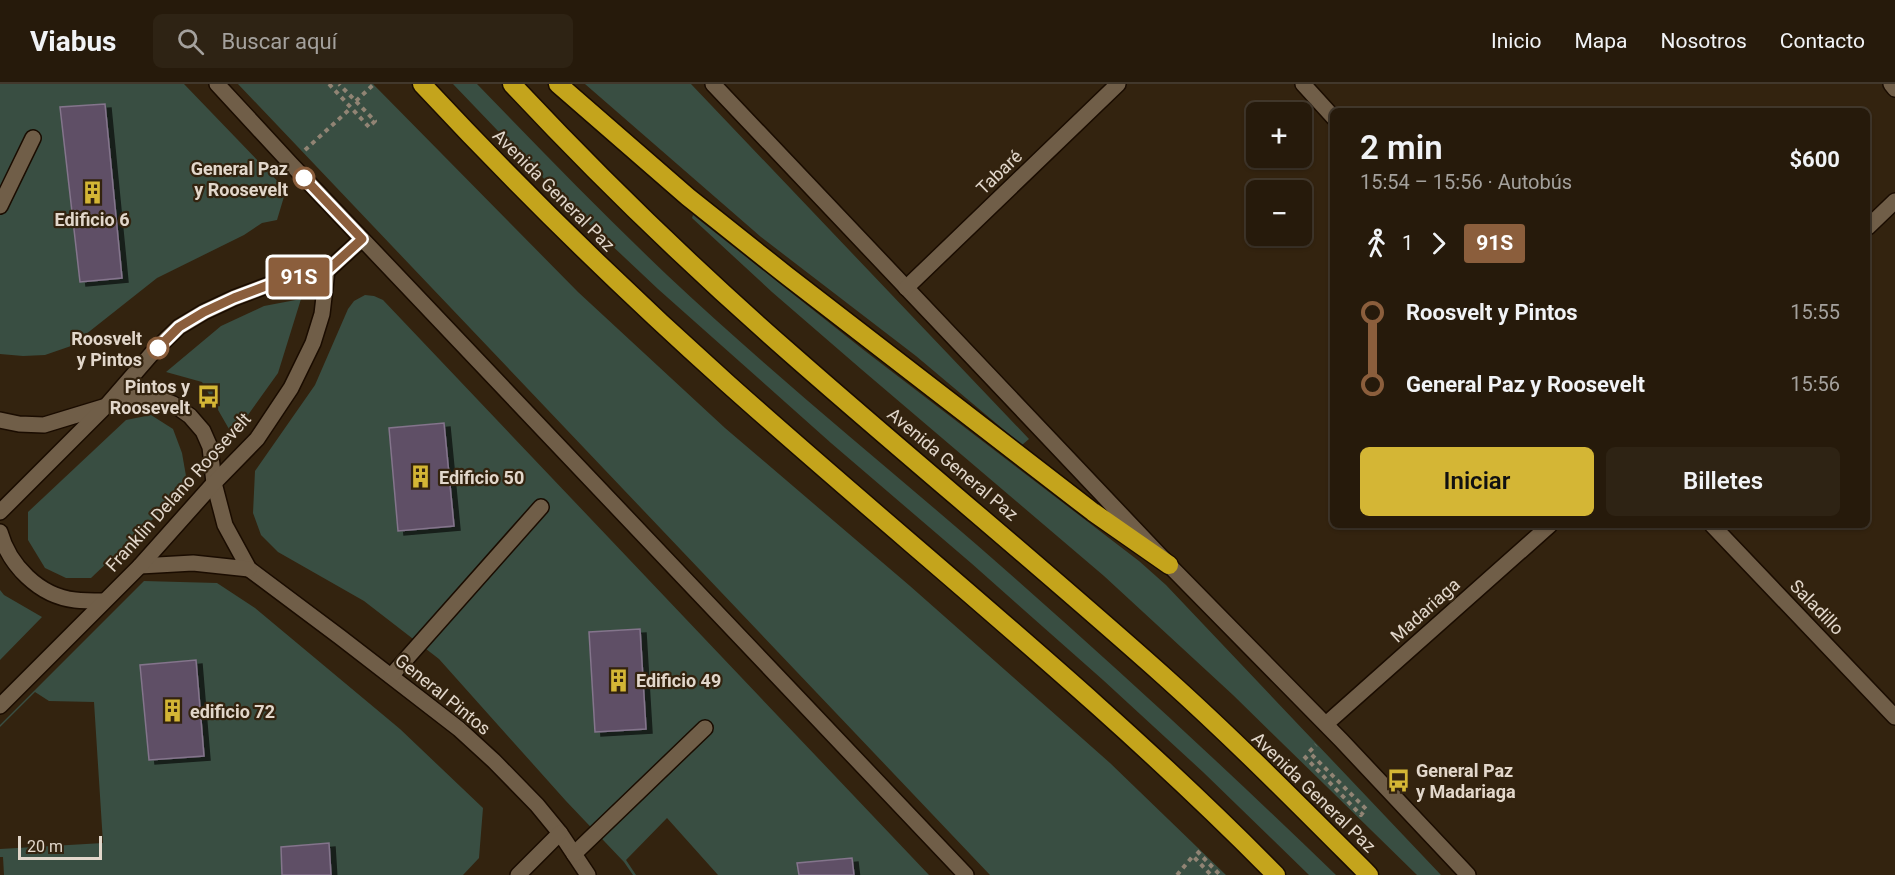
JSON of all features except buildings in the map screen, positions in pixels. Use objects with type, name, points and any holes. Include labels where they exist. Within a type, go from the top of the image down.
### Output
[{"type":"highway","name":"Avenida General Paz","points":[[422,84],[512,178],[661,323],[753,406],[1035,649],[1147,750],[1276,875]]},
{"type":"highway","name":"Avenida General Paz","points":[[512,84],[582,158],[692,263],[789,352],[1170,682],[1315,820],[1369,875]]},
{"type":"highway","points":[[558,84],[688,197],[795,282],[1093,512],[1169,565]]},
{"type":"street","points":[[217,84],[966,875]]},
{"type":"street","points":[[713,84],[1169,565],[1326,724],[1468,875]]},
{"type":"street","name":"Tabaré","points":[[906,288],[1118,84]]},
{"type":"street","points":[[1303,84],[1330,114]]},
{"type":"street","points":[[1891,84],[1895,88]]},
{"type":"street","points":[[0,206],[33,138]]},
{"type":"street","points":[[1870,225],[1895,201]]},
{"type":"street","points":[[0,512],[108,404],[154,351],[179,327],[234,298],[279,281],[327,271],[362,239]]},
{"type":"street","name":"Franklin Delano Roosevelt","points":[[0,706],[140,566],[214,483],[257,440],[291,388],[313,343],[322,314],[327,271]]},
{"type":"street","name":"General Pintos","points":[[0,420],[19,424],[44,425],[136,397],[156,398],[173,404],[190,416],[202,431],[210,447],[214,483],[225,525],[249,569],[459,729],[537,805],[560,833],[588,875]]},
{"type":"street","points":[[391,676],[541,507]]},
{"type":"street","name":"Madariaga","points":[[1326,724],[1547,528]]},
{"type":"street","name":"Saladillo","points":[[1715,528],[1895,717]]},
{"type":"street","points":[[0,532],[4,546],[20,571],[44,590],[73,600],[103,601]]},
{"type":"street","points":[[140,566],[193,563],[249,569]]},
{"type":"street","points":[[574,854],[705,728]]},
{"type":"street","points":[[518,875],[560,833]]},
{"type":"path","points":[[329,84],[369,127],[375,121],[339,84]]},
{"type":"path","points":[[356,101],[374,84]]},
{"type":"path","points":[[291,164],[351,108]]},
{"type":"path","points":[[1304,756],[1361,815],[1366,809],[1310,752],[1317,744]]},
{"type":"path","points":[[1197,851],[1220,875]]},
{"type":"path","points":[[1177,875],[1193,856],[1211,875]]},
{"type":"green space","points":[[0,84],[184,84],[286,190],[277,220],[262,223],[244,235],[157,278],[71,346],[45,355],[0,354]],"holes":[[[105,104],[122,277],[80,282]]]},
{"type":"green space","points":[[238,84],[373,84],[578,292],[725,428],[910,586],[1110,763],[1226,875],[990,875]]},
{"type":"green space","points":[[453,84],[477,84],[619,228],[705,310],[1069,626],[1336,875],[1309,875],[1203,772],[1103,680],[658,289],[572,208]]},
{"type":"green space","points":[[585,84],[691,84],[1029,439],[1022,445],[916,356],[761,237]]},
{"type":"green space","points":[[693,215],[865,351],[1139,561],[1166,585],[1441,875],[1417,875],[1233,695],[1104,576],[772,292],[692,218]]},
{"type":"green space","points":[[365,295],[383,300],[929,875],[854,875],[852,858],[798,863],[799,875],[718,875],[667,818],[626,860],[636,875],[633,875],[624,862],[439,659],[364,601],[278,552],[261,535],[253,513],[255,471],[315,385],[348,309],[354,301]],"holes":[[[444,423],[454,526],[398,531],[389,428]],[[640,629],[646,729],[595,732],[589,632]]]},
{"type":"green space","points":[[301,299],[278,373],[233,436],[202,382],[166,372],[221,326],[264,306]]},
{"type":"green space","points":[[151,415],[173,429],[182,453],[186,476],[174,499],[91,578],[66,578],[45,568],[28,540],[28,512],[126,420]]},
{"type":"green space","points":[[144,581],[217,583],[255,608],[400,729],[483,808],[479,858],[463,875],[331,875],[329,843],[281,847],[282,875],[4,875],[0,849],[103,843],[94,702],[49,701],[35,692],[0,727]],"holes":[[[196,660],[204,756],[149,760],[140,665]]]},
{"type":"green space","points":[[0,590],[4,595],[42,617],[0,660]]},
{"type":"bus line","name":"91S","points":[[158,348],[179,327],[234,298],[279,281],[327,271],[362,239],[304,178]]},
{"type":"place","name":"General Paz y Roosevelt","points":[[304,178]]},
{"type":"place","name":"Edificio 6","points":[[92,193]]},
{"type":"place","name":"Roosvelt y Pintos","points":[[158,348]]},
{"type":"place","name":"Pintos y Roosevelt","points":[[208,396]]},
{"type":"place","name":"Edificio 50","points":[[421,477]]},
{"type":"place","name":"Edificio 49","points":[[618,680]]},
{"type":"place","name":"edificio 72","points":[[172,711]]},
{"type":"place","name":"General Paz y Madariaga","points":[[1398,780]]}]
